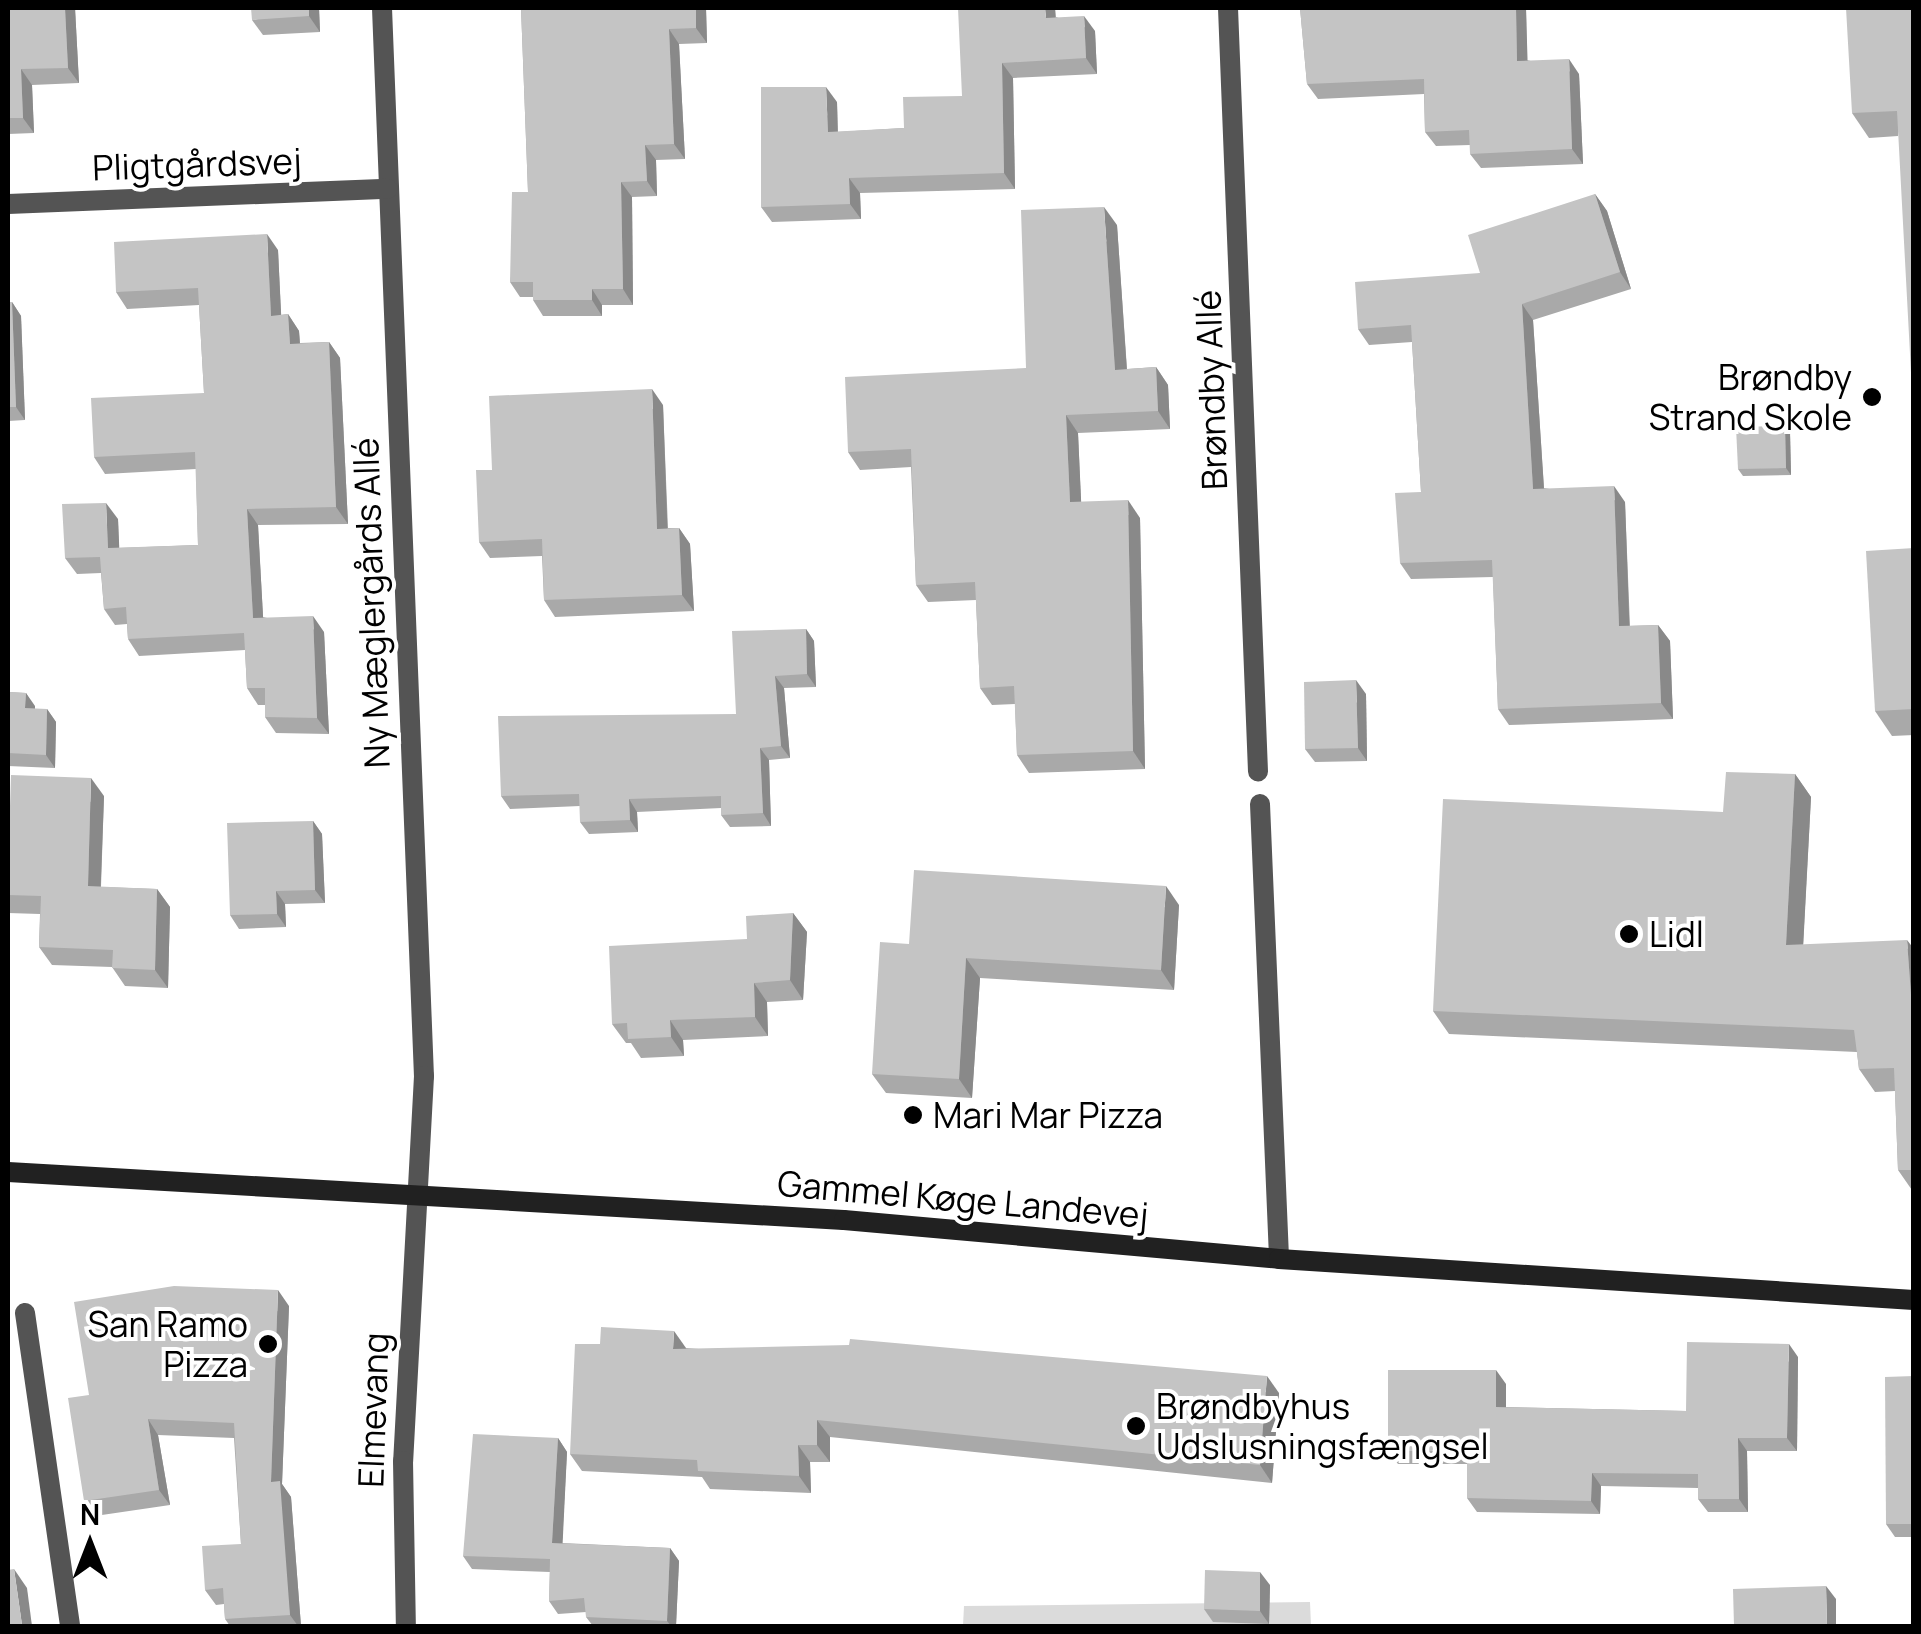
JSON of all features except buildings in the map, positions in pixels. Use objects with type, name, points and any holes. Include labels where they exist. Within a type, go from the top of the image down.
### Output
[{"type":"main road","name":"Gammel Køge Landevej","points":[[8,1172],[844,1220],[1280,1258],[1914,1300]]},
{"type":"street","name":"Ny Mæglergårds Allé","points":[[382,8],[424,1076],[416,1197]]},
{"type":"street","name":"Brøndby Allé","points":[[1228,8],[1258,770]]},
{"type":"street","name":"Pligtgårdsvej","points":[[8,204],[388,189]]},
{"type":"street","points":[[1260,804],[1280,1258]]},
{"type":"street","name":"Elmevang","points":[[406,1626],[401,1507],[416,1197]]},
{"type":"street","points":[[24,1314],[70,1626]]},
{"type":"shaded area","points":[[1310,1602],[1311,1626],[963,1626],[964,1606]]},
{"type":"place","name":"Brøndby Strand Skole","points":[[1872,397]]},
{"type":"place","name":"Lidl","points":[[1629,934]]},
{"type":"place","name":"Mari Mar Pizza","points":[[913,1115]]},
{"type":"place","name":"San Ramo Pizza","points":[[268,1344]]},
{"type":"place","name":"Brøndbyhus Udslusningsfængsel","points":[[1136,1426]]}]
